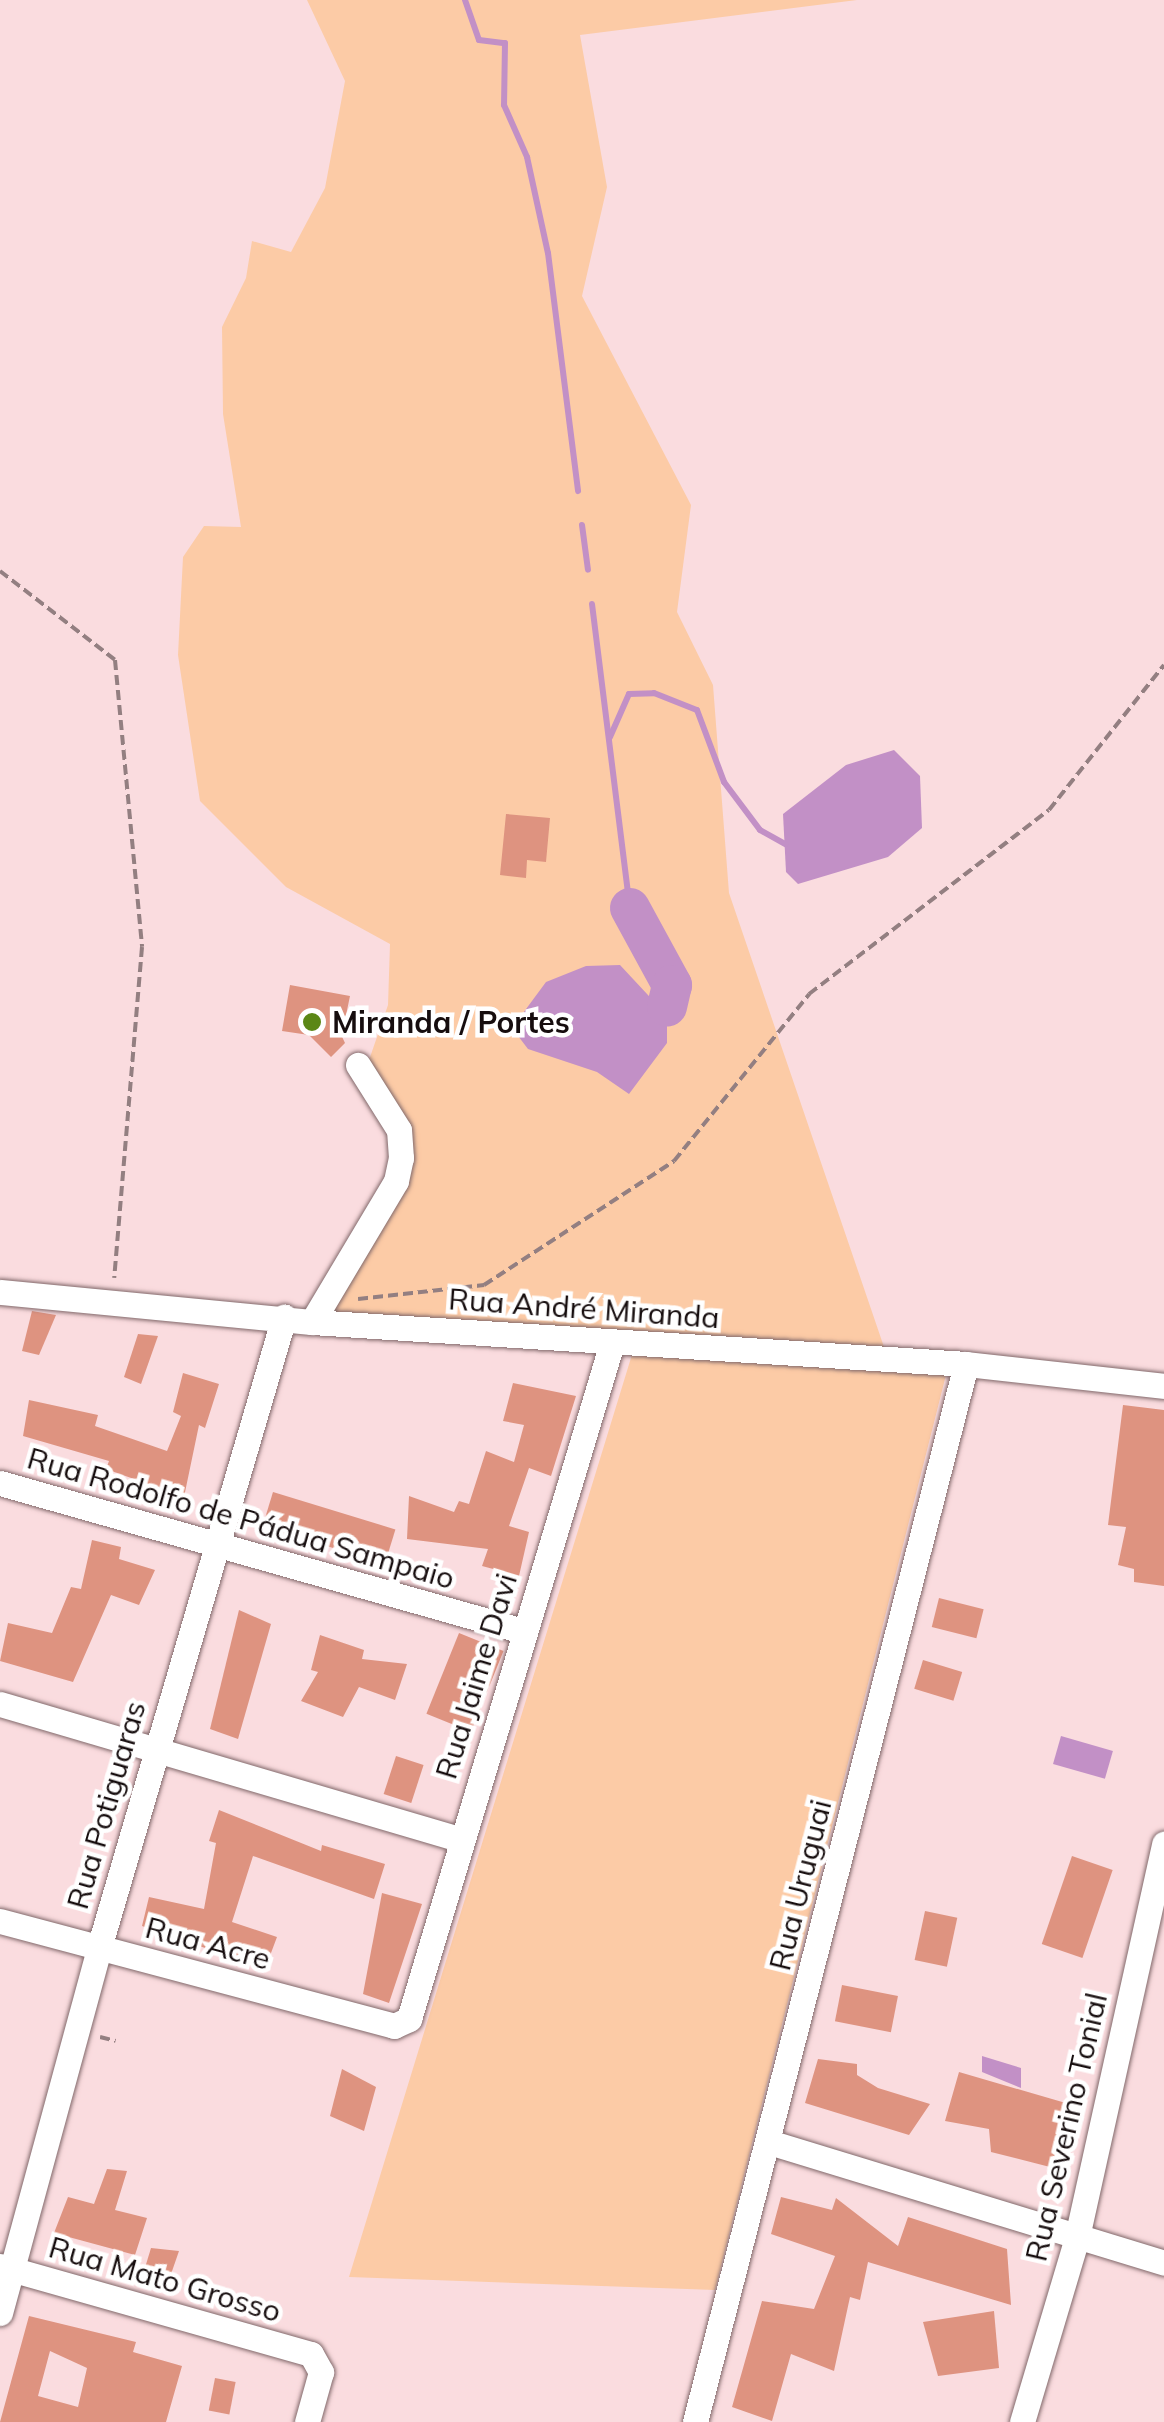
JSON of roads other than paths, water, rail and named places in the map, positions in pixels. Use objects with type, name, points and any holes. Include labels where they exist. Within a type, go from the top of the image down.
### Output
[{"type":"street","points":[[318,1312],[396,1182],[402,1158],[399,1130],[358,1065]]},
{"type":"street","name":"Rua André Miranda","points":[[0,1292],[284,1317],[318,1312],[612,1344],[966,1364],[1164,1386]]},
{"type":"street","name":"Rua Potiguaras","points":[[0,2313],[6,2268],[284,1317]]},
{"type":"street","name":"Rua Jaime Davi","points":[[400,2025],[409,2019],[612,1344]]},
{"type":"street","name":"Rua Uruguai","points":[[695,2422],[966,1364]]},
{"type":"street","name":"Rua Rodolfo de Pádua Sampaio","points":[[0,1483],[523,1631]]},
{"type":"street","points":[[0,1704],[461,1840]]},
{"type":"street","name":"Rua Severino Tonial","points":[[1022,2422],[1077,2236],[1164,1844]]},
{"type":"street","name":"Rua Acre","points":[[0,1921],[400,2025]]},
{"type":"street","points":[[769,2142],[1164,2263]]},
{"type":"street","name":"Rua Mato Grosso","points":[[6,2268],[312,2354],[321,2372],[307,2422]]},
{"type":"waterway","points":[[465,0],[479,40],[505,43],[504,105],[527,157],[548,253],[578,491]]},
{"type":"waterway","points":[[582,525],[588,570]]},
{"type":"waterway","points":[[592,604],[630,908]]},
{"type":"waterway","points":[[610,737],[629,694],[654,693],[697,710],[724,782],[760,830],[785,844]]},
{"type":"waterway","points":[[630,908],[672,985],[667,1006]]},
{"type":"place","name":"Miranda / Portes","points":[[312,1022]]}]
